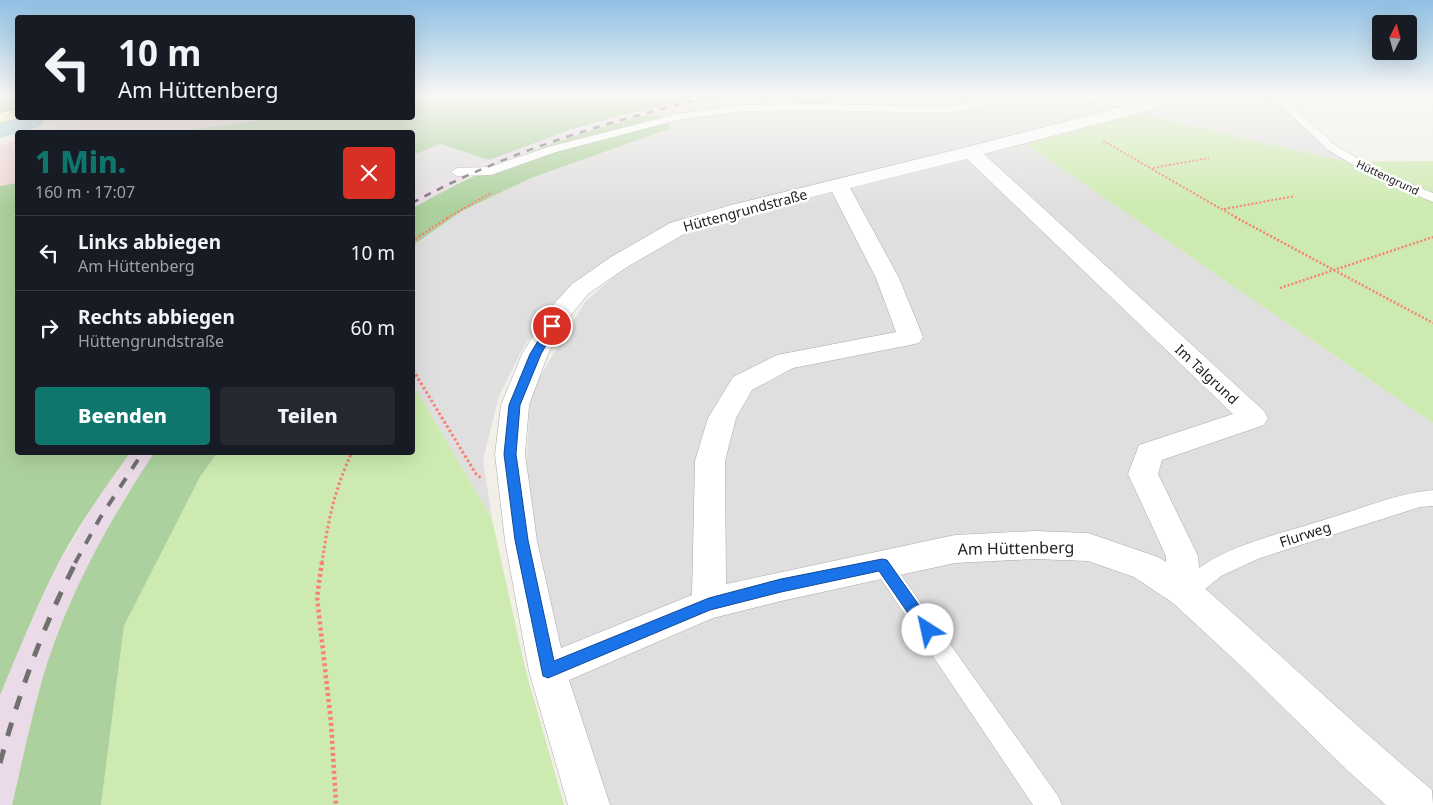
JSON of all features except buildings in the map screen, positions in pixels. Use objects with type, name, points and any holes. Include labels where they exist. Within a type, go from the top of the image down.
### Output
[{"type":"street","name":"Hüttengrundstraße","points":[[589,805],[548,671],[521,540],[510,454],[515,405],[536,354],[561,311],[580,289],[619,262],[678,228],[738,209],[839,186],[1036,134]]},
{"type":"street","name":"Im Talgrund","points":[[971,152],[1254,418],[1149,453],[1143,474],[1182,556],[1185,592]]},
{"type":"street","points":[[709,604],[710,462],[722,418],[742,384],[786,361],[854,346],[910,337],[899,302],[862,226],[839,186]]},
{"type":"street","name":"Am Hüttenberg","points":[[548,671],[709,604],[781,586],[955,549],[1035,545],[1088,547],[1146,566],[1185,592],[1416,805]]},
{"type":"lane","points":[[457,172],[491,171],[552,149],[617,134]]},
{"type":"lane","name":"Hüttengrund","points":[[1316,134],[1332,148],[1368,169],[1433,198]]},
{"type":"lane","name":"Flurweg","points":[[1185,592],[1213,570],[1254,551],[1366,515],[1433,498]]},
{"type":"lane","points":[[882,564],[1049,805]]},
{"type":"path","points":[[1101,140],[1334,271],[1433,323]]},
{"type":"path","points":[[1152,168],[1209,158]]},
{"type":"path","points":[[1224,209],[1295,196]]},
{"type":"path","points":[[1280,288],[1433,237]]},
{"type":"path","points":[[415,373],[476,474],[517,509]]},
{"type":"path","points":[[336,805],[330,713],[317,597],[329,513],[343,471],[351,455]]},
{"type":"shaded area","points":[[562,134],[585,134],[538,148],[478,172],[415,207],[415,197],[428,189],[489,160]]},
{"type":"shaded area","points":[[656,134],[1021,134],[690,215],[627,248],[551,311],[523,348],[499,396],[483,460],[492,519],[415,387],[415,243],[462,211],[531,178]]},
{"type":"shaded area","points":[[1225,134],[1310,134],[1348,162]]},
{"type":"shaded area","points":[[15,141],[15,183],[0,186],[0,146]]},
{"type":"shaded area","points":[[440,144],[489,160],[415,197],[415,154]]},
{"type":"shaded area","points":[[1026,144],[1433,423],[1433,805],[587,805],[525,494],[530,393],[585,302],[620,271],[675,238],[740,217],[894,175]]},
{"type":"shaded area","points":[[129,455],[153,455],[122,502],[64,620],[39,689],[12,805],[0,805],[0,695],[29,625],[60,561],[94,504]]},
{"type":"green space","points":[[415,134],[560,134],[489,160],[440,144],[415,154]]},
{"type":"green space","points":[[584,134],[656,134],[531,178],[462,211],[415,244],[415,207],[500,164]]},
{"type":"green space","points":[[1065,134],[1225,134],[1348,162],[1433,161],[1433,423],[1026,144]]},
{"type":"green space","points":[[15,183],[15,455],[129,455],[84,520],[59,562],[0,695],[0,186]]},
{"type":"green space","points":[[415,387],[492,519],[525,668],[564,805],[101,805],[124,626],[200,477],[216,455],[415,455]]},
{"type":"green space","points":[[153,455],[216,455],[200,477],[124,626],[101,805],[12,805],[39,691],[60,628],[87,567],[136,480]]},
{"type":"railway","points":[[415,201],[485,168],[576,134]]},
{"type":"railway","points":[[75,563],[100,518],[141,455]]},
{"type":"railway","points":[[0,763],[15,711],[42,635],[76,562]]},
{"type":"route","points":[[552,326],[536,354],[515,405],[510,454],[521,540],[548,671],[709,604],[882,564],[928,630]]}]
